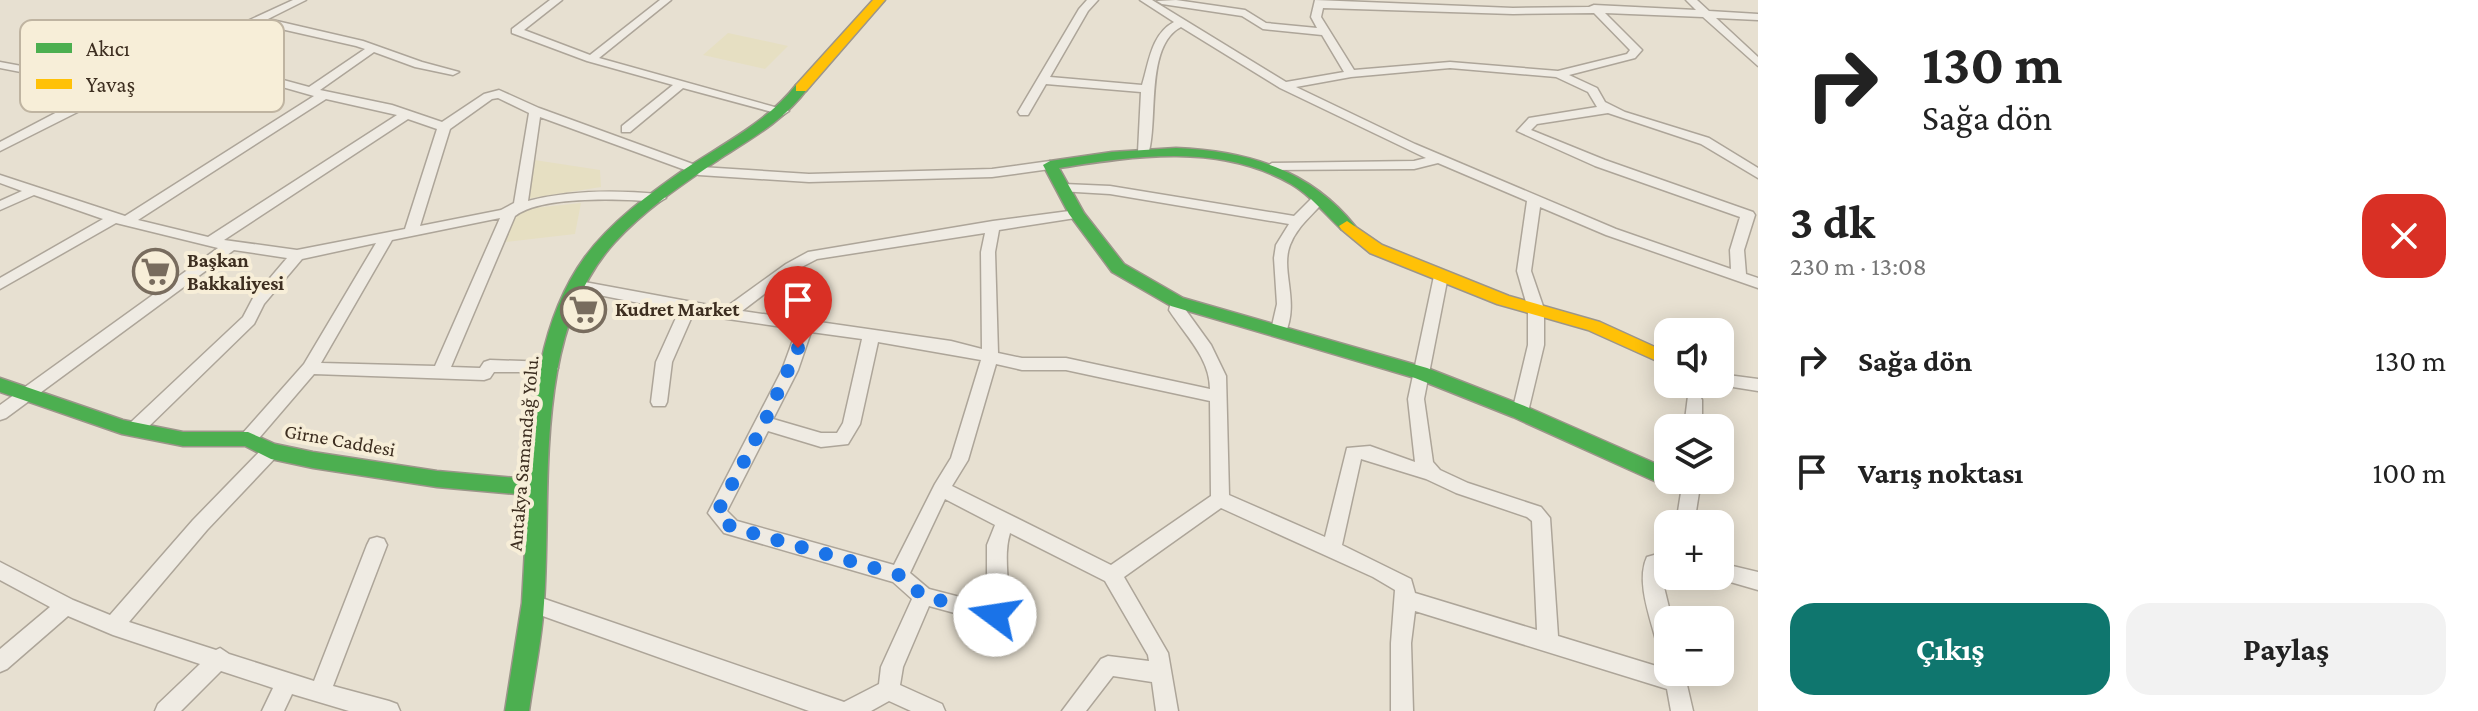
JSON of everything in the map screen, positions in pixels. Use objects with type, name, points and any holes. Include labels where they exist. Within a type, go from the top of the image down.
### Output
[{"type":"street","points":[[263,20],[301,0]]},
{"type":"street","points":[[557,0],[516,31],[591,59],[783,111]]},
{"type":"street","points":[[591,59],[666,0]]},
{"type":"street","name":"Antakya Samandağ Yolu.","points":[[517,711],[533,604],[538,488],[550,368],[564,307],[579,286],[591,260],[638,212],[783,111],[833,49],[879,0]]},
{"type":"street","points":[[1024,112],[1093,0]]},
{"type":"street","points":[[1503,0],[1513,11]]},
{"type":"street","points":[[1284,86],[1351,74],[1450,65],[1558,74],[1631,56],[1636,50],[1587,0]]},
{"type":"street","points":[[1691,0],[1758,63]]},
{"type":"street","points":[[1156,1],[1183,22],[1284,86],[1439,159],[1534,200],[1758,283]]},
{"type":"street","points":[[1156,1],[1245,13],[1263,26],[1326,32]]},
{"type":"street","points":[[1351,74],[1316,17],[1319,3],[1513,11],[1703,12],[1758,17]]},
{"type":"street","points":[[1144,152],[1147,89],[1162,37],[1183,22]]},
{"type":"street","points":[[284,26],[359,43],[419,65],[453,72]]},
{"type":"street","points":[[0,284],[121,219],[317,93],[372,49]]},
{"type":"street","points":[[0,65],[20,69]]},
{"type":"street","points":[[1558,74],[1593,90],[1600,104],[1705,141],[1758,174]]},
{"type":"street","points":[[1042,80],[1147,89]]},
{"type":"street","points":[[626,129],[682,83]]},
{"type":"street","points":[[284,84],[388,108],[444,127]]},
{"type":"street","points":[[412,230],[444,127],[488,96],[499,94],[535,111],[699,171],[809,178],[992,173],[1144,152],[1243,159],[1272,167],[1299,182],[1358,238],[1441,276],[1503,300],[1594,326],[1654,354]]},
{"type":"street","points":[[1610,109],[1533,121],[1523,131],[1600,163],[1748,215],[1737,250],[1739,277]]},
{"type":"street","points":[[441,371],[509,214],[521,205],[535,111]]},
{"type":"street","points":[[0,147],[66,112]]},
{"type":"street","points":[[210,242],[406,115]]},
{"type":"street","points":[[1272,167],[1414,165],[1439,159]]},
{"type":"street","points":[[1050,165],[1077,214],[1118,268],[1177,302],[1421,373],[1520,412],[1654,472]]},
{"type":"street","points":[[0,179],[121,219],[210,242],[297,255],[504,213],[521,205],[607,194],[659,198]]},
{"type":"street","points":[[1064,188],[1110,190],[1297,221]]},
{"type":"street","points":[[0,206],[32,191]]},
{"type":"street","points":[[1279,330],[1285,304],[1282,252],[1297,221],[1319,199]]},
{"type":"street","points":[[1520,412],[1536,345],[1536,309],[1524,271],[1534,200]]},
{"type":"street","points":[[728,314],[773,279],[813,255],[1077,214]]},
{"type":"street","points":[[899,575],[941,489],[959,460],[990,358],[988,252],[993,225]]},
{"type":"street","points":[[248,439],[310,368],[387,236]]},
{"type":"street","points":[[0,414],[231,245]]},
{"type":"street","points":[[136,428],[249,320],[258,302],[297,255]]},
{"type":"street","points":[[1430,472],[1424,465],[1416,409],[1441,276]]},
{"type":"street","points":[[579,286],[688,308],[951,347],[1022,364],[1066,364],[1219,397]]},
{"type":"street","points":[[1177,302],[1177,310],[1205,349],[1218,376],[1220,499]]},
{"type":"street","points":[[659,402],[664,362],[688,308]]},
{"type":"street","points":[[806,325],[790,370],[717,513],[731,527],[899,575],[923,596],[995,615],[1001,594],[995,555],[996,537],[1006,522]]},
{"type":"street","points":[[764,423],[821,440],[842,439],[851,424],[871,336]]},
{"type":"street","points":[[310,368],[484,374],[490,366],[550,368]]},
{"type":"street","points":[[1734,382],[1758,385]]},
{"type":"street","name":"Girne Caddesi","points":[[0,385],[122,427],[183,439],[248,439],[271,451],[437,479],[538,488]]},
{"type":"street","points":[[1694,400],[1694,414]]},
{"type":"street","points":[[113,626],[200,525],[271,451]]},
{"type":"street","points":[[1332,547],[1353,453],[1363,451],[1411,469],[1430,472],[1462,488],[1534,512],[1541,518],[1548,642]]},
{"type":"street","points":[[941,489],[1112,575],[1158,653],[1167,711]]},
{"type":"street","points":[[1220,499],[1332,547],[1404,585],[1402,711]]},
{"type":"street","points":[[1112,575],[1220,499]]},
{"type":"street","points":[[320,693],[377,545]]},
{"type":"street","points":[[0,570],[66,606],[113,626],[220,658],[320,693],[389,711]]},
{"type":"street","points":[[1734,575],[1758,581]]},
{"type":"street","points":[[889,690],[892,667],[923,596]]},
{"type":"street","points":[[1406,599],[1654,671]]},
{"type":"street","points":[[533,604],[839,711]]},
{"type":"street","points":[[0,662],[66,606]]},
{"type":"street","points":[[166,711],[220,658]]},
{"type":"street","points":[[1073,711],[1108,666],[1162,673]]},
{"type":"street","points":[[273,711],[287,682]]},
{"type":"street","points":[[1677,686],[1682,711]]},
{"type":"street","points":[[849,711],[889,690]]},
{"type":"street","points":[[889,690],[934,711]]},
{"type":"shaded area","points":[[728,33],[788,46],[765,69],[703,55]]},
{"type":"shaded area","points":[[528,159],[600,170],[601,187],[526,199]]},
{"type":"shaded area","points":[[581,203],[575,234],[506,242],[513,214],[524,209]]},
{"type":"traffic: fast","points":[[517,711],[533,603],[542,424],[548,377],[557,333],[571,293],[591,260],[632,217],[681,179],[783,111],[801,88]]},
{"type":"traffic: fast","points":[[1347,226],[1297,181],[1269,167],[1239,158],[1208,153],[1144,153],[1050,165],[1077,214],[1118,268],[1177,302],[1421,373],[1520,412],[1654,472]]},
{"type":"traffic: fast","points":[[0,385],[122,427],[183,439],[248,439],[271,451],[313,460],[437,479],[538,488]]},
{"type":"traffic: slow","points":[[801,88],[879,0]]},
{"type":"traffic: slow","points":[[1347,226],[1376,249],[1503,300],[1594,326],[1654,354]]},
{"type":"place","name":"Başkan Bakkaliyesi","points":[[156,272]]},
{"type":"place","name":"Kudret Market","points":[[584,309]]},
{"type":"route","points":[[798,348],[764,423],[717,513],[731,527],[899,575],[923,596],[995,615]]}]
